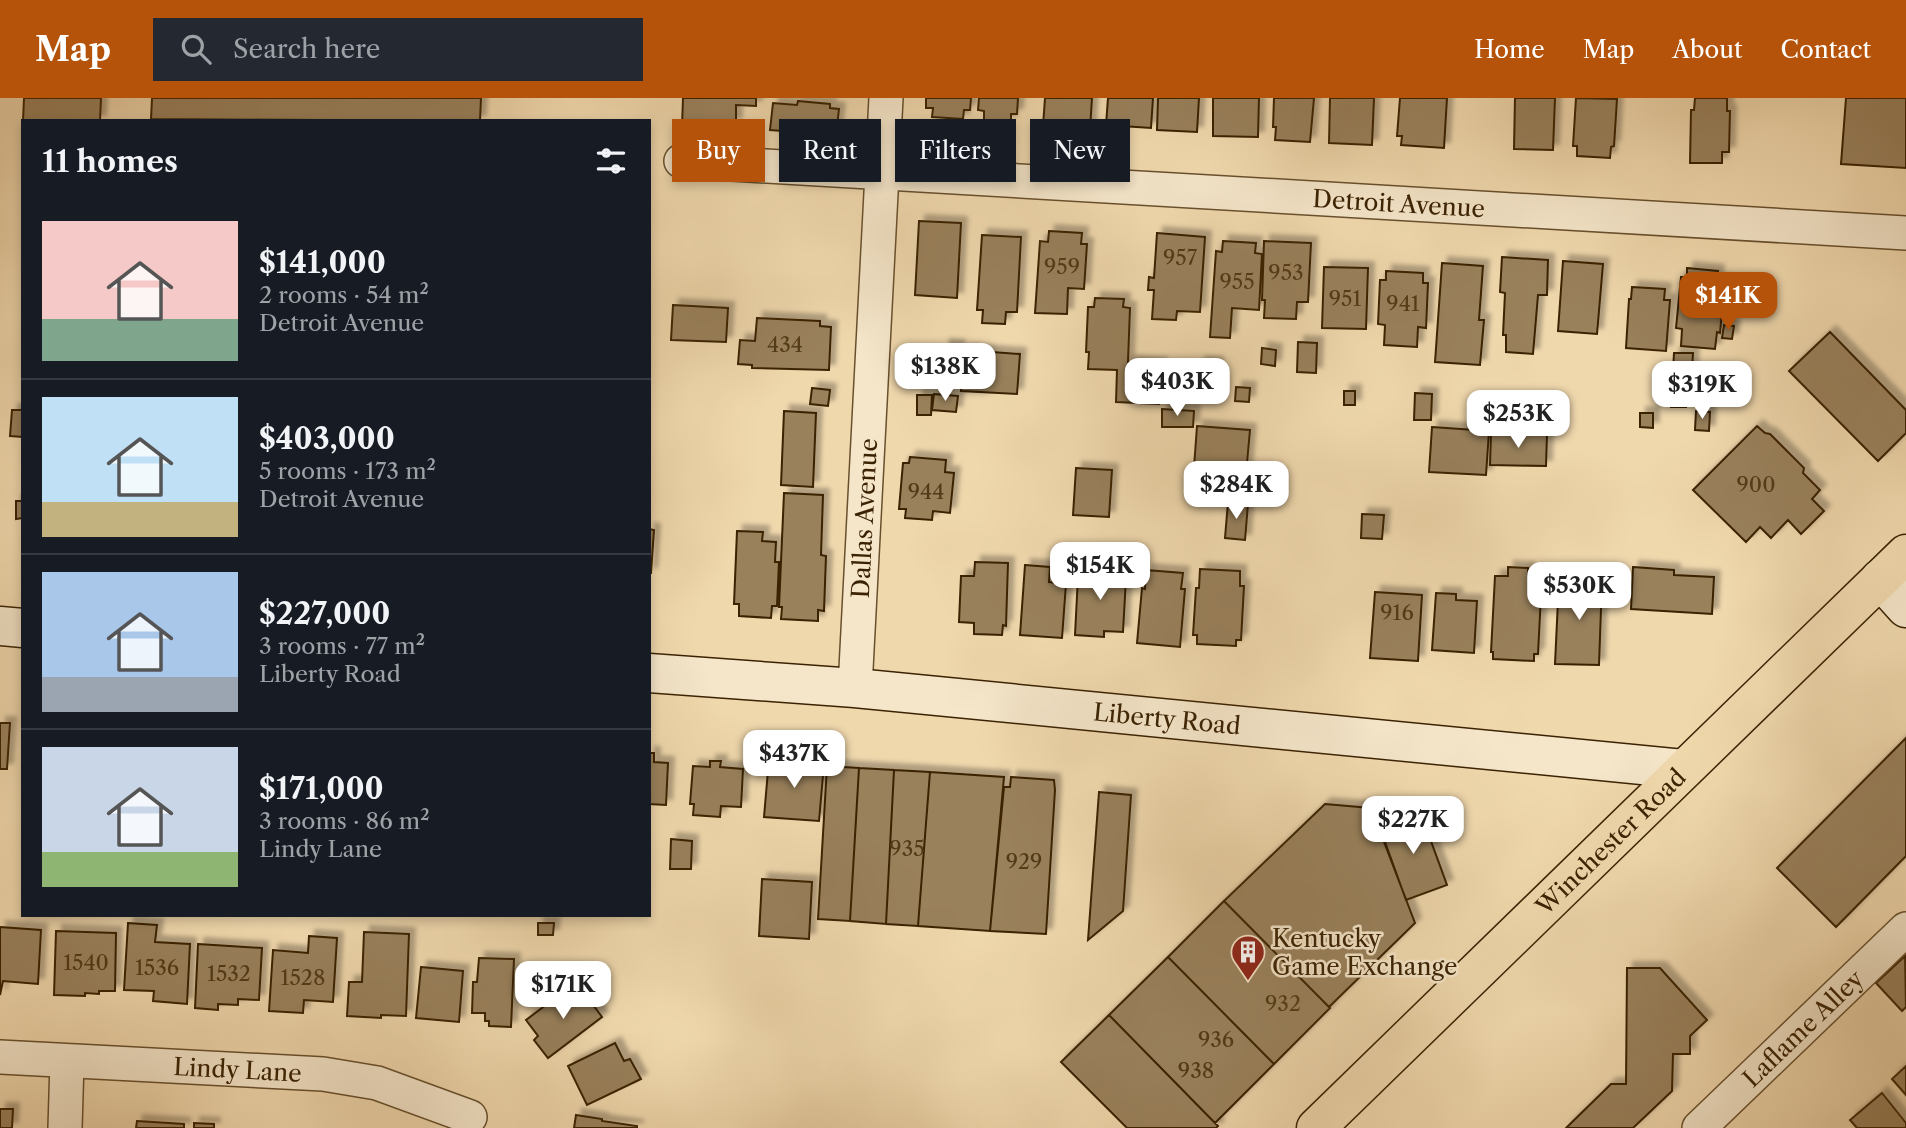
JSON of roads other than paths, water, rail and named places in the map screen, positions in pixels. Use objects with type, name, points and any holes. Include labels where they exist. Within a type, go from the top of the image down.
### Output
[{"type":"main road","points":[[1893,567],[1906,608]]},
{"type":"main road","name":"Winchester Road","points":[[1316,1128],[1893,567]]},
{"type":"main road","points":[[0,626],[21,628]]},
{"type":"main road","name":"Liberty Road","points":[[651,673],[855,688],[1683,769]]},
{"type":"street","name":"Dallas Avenue","points":[[855,688],[886,98]]},
{"type":"street","name":"Detroit Avenue","points":[[765,166],[1906,233]]},
{"type":"street","name":"Laflame Alley","points":[[1699,1128],[1906,929]]},
{"type":"street","name":"Lindy Lane","points":[[0,1056],[66,1062],[323,1074],[377,1083],[470,1117]]},
{"type":"street","points":[[65,1128],[66,1062]]},
{"type":"place","name":"Kentucky Game Exchange","points":[[1248,982]]}]
